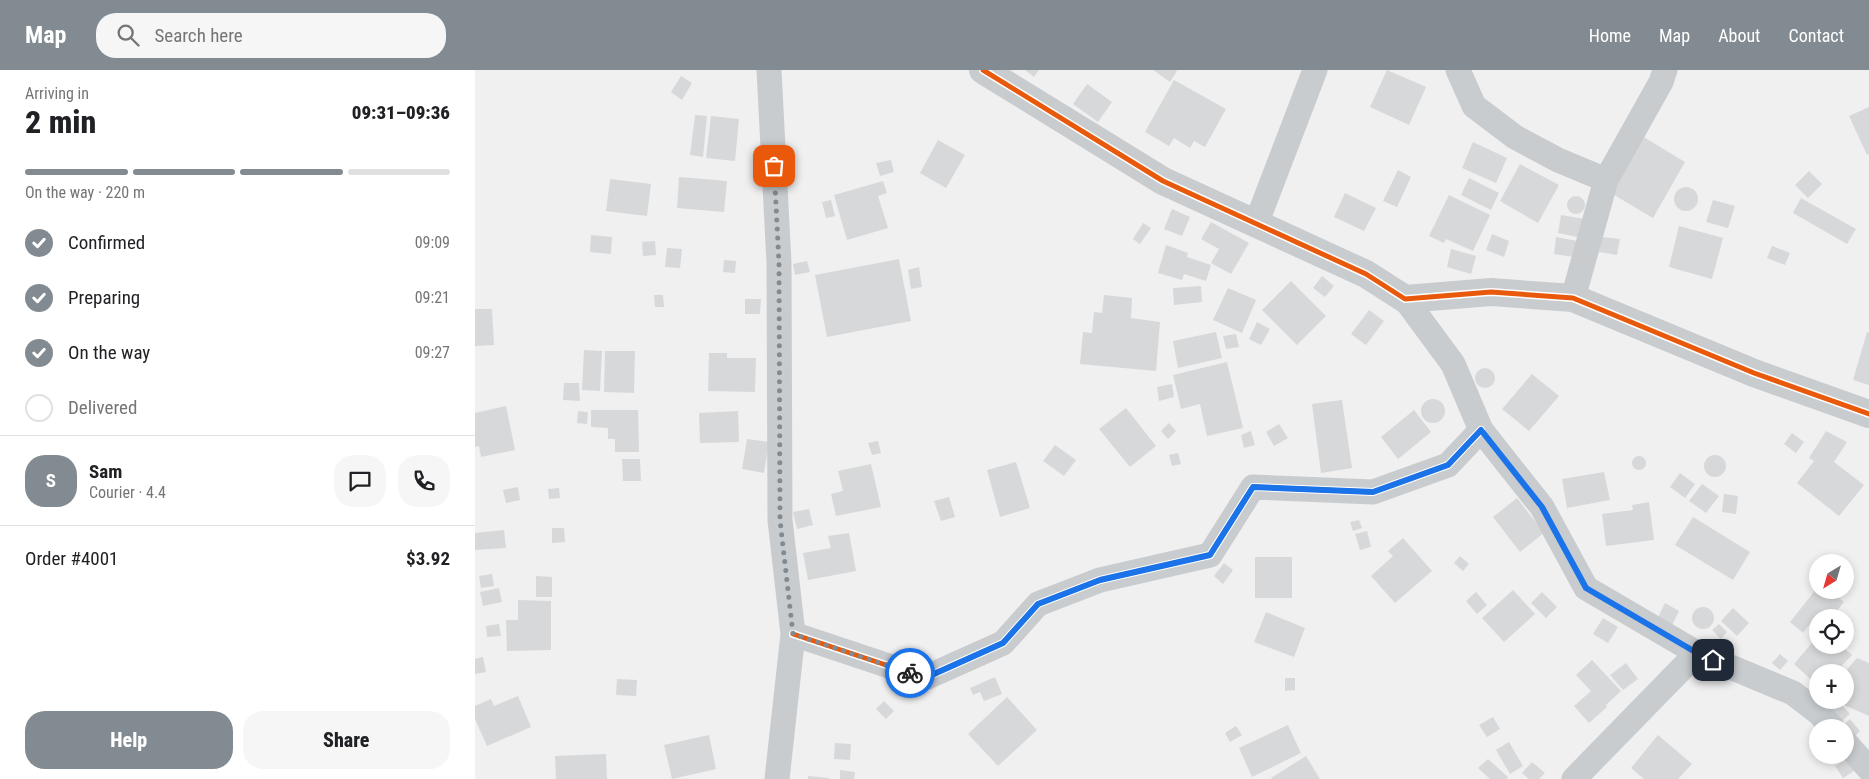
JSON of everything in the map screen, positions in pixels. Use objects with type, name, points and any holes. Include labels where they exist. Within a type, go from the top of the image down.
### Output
[{"type":"street","points":[[769,70],[779,263],[780,520],[793,634],[777,779]]},
{"type":"street","points":[[983,70],[1163,181],[1365,274],[1405,298],[1453,364],[1481,430],[1542,507],[1586,588],[1697,653],[1793,693],[1825,719]]},
{"type":"street","points":[[1256,224],[1315,70]]},
{"type":"street","points":[[1458,70],[1475,106],[1515,137],[1558,160],[1606,180]]},
{"type":"street","points":[[1573,298],[1606,180],[1661,82],[1665,70]]},
{"type":"street","points":[[1405,298],[1491,292],[1573,298],[1754,373],[1869,414]]},
{"type":"street","points":[[793,634],[925,678],[1003,643],[1038,604],[1100,580],[1210,555],[1253,487],[1373,492],[1448,465],[1481,430]]},
{"type":"street","points":[[1574,779],[1697,653]]},
{"type":"street","points":[[1854,752],[1869,769]]},
{"type":"building","points":[[1025,70],[1039,70],[1034,77]]},
{"type":"building","points":[[1153,70],[1175,70],[1177,71],[1170,82]]},
{"type":"building","points":[[1387,70],[1426,87],[1409,125],[1370,107]]},
{"type":"building","points":[[681,76],[692,83],[682,100],[671,92]]},
{"type":"building","points":[[1174,80],[1226,109],[1205,147],[1194,141],[1190,148],[1174,138],[1169,146],[1145,132]]},
{"type":"building","points":[[1087,84],[1112,102],[1098,122],[1073,104]]},
{"type":"building","points":[[1869,107],[1869,154],[1867,155],[1849,116]]},
{"type":"building","points":[[695,115],[707,116],[703,157],[690,155]]},
{"type":"building","points":[[711,116],[739,119],[735,161],[706,158]]},
{"type":"building","points":[[1642,136],[1685,162],[1653,218],[1609,192]]},
{"type":"building","points":[[938,140],[965,155],[946,188],[920,173]]},
{"type":"building","points":[[1473,142],[1507,158],[1496,183],[1462,168]]},
{"type":"building","points":[[891,160],[894,172],[880,176],[876,163]]},
{"type":"building","points":[[1520,164],[1559,185],[1538,223],[1500,201]]},
{"type":"building","points":[[1398,170],[1411,177],[1397,207],[1383,201]]},
{"type":"building","points":[[1809,171],[1822,184],[1808,198],[1795,185]]},
{"type":"building","points":[[679,177],[727,181],[724,212],[677,208]]},
{"type":"building","points":[[1469,178],[1499,193],[1491,210],[1461,195]]},
{"type":"building","points":[[610,179],[651,184],[647,216],[606,211]]},
{"type":"building","points":[[883,181],[887,193],[878,196],[888,228],[847,240],[834,195]]},
{"type":"building","points":[[1686,187],[1691,188],[1697,194],[1697,204],[1691,210],[1686,211],[1681,210],[1675,204],[1674,199],[1675,194],[1681,188]]},
{"type":"building","points":[[1345,193],[1376,208],[1364,231],[1334,217]]},
{"type":"building","points":[[1449,195],[1490,215],[1473,251],[1446,239],[1444,243],[1429,236]]},
{"type":"building","points":[[1576,196],[1582,199],[1585,205],[1582,211],[1576,214],[1570,211],[1567,205],[1570,199]]},
{"type":"building","points":[[1801,198],[1856,229],[1847,244],[1793,213]]},
{"type":"building","points":[[831,200],[835,216],[826,218],[822,202]]},
{"type":"building","points":[[1713,200],[1735,206],[1728,228],[1706,222]]},
{"type":"building","points":[[1172,209],[1190,217],[1182,236],[1164,229]]},
{"type":"building","points":[[1561,215],[1585,219],[1582,238],[1558,233]]},
{"type":"building","points":[[1211,222],[1249,243],[1231,274],[1211,263],[1219,249],[1201,239]]},
{"type":"building","points":[[1143,223],[1151,228],[1140,244],[1133,239]]},
{"type":"building","points":[[1679,226],[1723,238],[1712,279],[1669,267]]},
{"type":"building","points":[[1492,234],[1509,241],[1504,257],[1486,250]]},
{"type":"building","points":[[591,235],[612,237],[611,254],[590,252]]},
{"type":"building","points":[[1556,237],[1583,242],[1580,258],[1554,254]]},
{"type":"building","points":[[1602,237],[1620,239],[1617,255],[1599,252]]},
{"type":"building","points":[[655,241],[656,255],[643,256],[642,242]]},
{"type":"building","points":[[1166,245],[1188,253],[1187,257],[1211,265],[1206,281],[1184,274],[1182,280],[1158,273]]},
{"type":"building","points":[[1772,246],[1790,253],[1785,265],[1767,258]]},
{"type":"building","points":[[667,248],[682,249],[680,268],[665,267]]},
{"type":"building","points":[[1451,249],[1476,256],[1471,274],[1447,267]]},
{"type":"building","points":[[899,259],[911,321],[827,337],[815,275]]},
{"type":"building","points":[[724,260],[736,261],[735,273],[723,272]]},
{"type":"building","points":[[807,261],[810,272],[795,275],[793,264]]},
{"type":"building","points":[[919,267],[922,287],[911,289],[908,270]]},
{"type":"building","points":[[1322,276],[1334,286],[1325,297],[1313,288]]},
{"type":"building","points":[[1291,281],[1326,316],[1297,345],[1262,310]]},
{"type":"building","points":[[1201,286],[1202,302],[1174,305],[1173,288]]},
{"type":"building","points":[[1228,288],[1256,300],[1242,333],[1213,320]]},
{"type":"building","points":[[654,295],[663,295],[664,307],[655,307]]},
{"type":"building","points":[[1104,295],[1132,298],[1131,318],[1160,322],[1156,371],[1080,364],[1083,332],[1092,333],[1094,312],[1102,313]]},
{"type":"building","points":[[745,299],[761,299],[760,314],[745,314]]},
{"type":"building","points":[[475,309],[492,309],[494,345],[475,346]]},
{"type":"building","points":[[1369,310],[1384,321],[1366,345],[1351,334]]},
{"type":"building","points":[[1257,322],[1270,329],[1261,345],[1249,339]]},
{"type":"building","points":[[1216,332],[1222,358],[1178,368],[1173,341]]},
{"type":"building","points":[[1867,332],[1869,333],[1869,385],[1853,380]]},
{"type":"building","points":[[1236,334],[1239,347],[1226,349],[1223,336]]},
{"type":"building","points":[[584,350],[602,351],[600,391],[582,390]]},
{"type":"building","points":[[605,351],[635,351],[634,393],[604,392]]},
{"type":"building","points":[[709,353],[727,353],[727,358],[756,358],[755,392],[708,391]]},
{"type":"building","points":[[1227,362],[1243,428],[1207,436],[1200,404],[1181,409],[1173,375]]},
{"type":"building","points":[[1481,368],[1489,368],[1495,374],[1495,382],[1489,388],[1481,388],[1475,382],[1475,374]]},
{"type":"building","points":[[1532,374],[1559,396],[1529,431],[1502,409]]},
{"type":"building","points":[[564,383],[579,383],[580,401],[563,400]]},
{"type":"building","points":[[1172,384],[1174,397],[1159,401],[1157,387]]},
{"type":"building","points":[[1433,399],[1441,403],[1445,411],[1441,419],[1433,423],[1425,419],[1421,411],[1425,403]]},
{"type":"building","points":[[1342,400],[1352,468],[1321,473],[1312,404]]},
{"type":"building","points":[[506,406],[515,450],[481,457],[479,446],[475,447],[475,413]]},
{"type":"building","points":[[1126,408],[1156,446],[1130,467],[1099,429]]},
{"type":"building","points":[[591,410],[638,410],[639,452],[615,452],[615,439],[608,439],[608,428],[591,427]]},
{"type":"building","points":[[1414,410],[1431,432],[1398,459],[1381,437]]},
{"type":"building","points":[[578,411],[588,412],[587,424],[577,423]]},
{"type":"building","points":[[738,411],[739,442],[700,443],[699,413]]},
{"type":"building","points":[[1169,423],[1176,431],[1168,439],[1161,431]]},
{"type":"building","points":[[1279,424],[1288,438],[1274,446],[1266,432]]},
{"type":"building","points":[[1251,431],[1255,445],[1244,448],[1241,435]]},
{"type":"building","points":[[1826,431],[1847,442],[1834,462],[1864,485],[1839,516],[1797,483],[1814,461],[1809,458]]},
{"type":"building","points":[[1792,433],[1804,442],[1796,453],[1784,444]]},
{"type":"building","points":[[747,439],[769,442],[764,473],[742,469]]},
{"type":"building","points":[[878,441],[881,453],[872,455],[868,443]]},
{"type":"building","points":[[1055,445],[1076,460],[1064,476],[1043,461]]},
{"type":"building","points":[[1178,453],[1181,464],[1172,466],[1169,455]]},
{"type":"building","points":[[1715,455],[1723,458],[1726,466],[1723,474],[1715,477],[1707,474],[1704,466],[1707,458]]},
{"type":"building","points":[[1639,456],[1644,458],[1646,463],[1644,468],[1639,470],[1634,468],[1632,463],[1634,458]]},
{"type":"building","points":[[622,459],[640,459],[641,481],[623,481]]},
{"type":"building","points":[[1016,462],[1030,508],[1000,517],[987,470]]},
{"type":"building","points":[[871,464],[881,507],[836,516],[831,494],[843,491],[838,471]]},
{"type":"building","points":[[1604,472],[1610,500],[1567,508],[1562,479]]},
{"type":"building","points":[[1680,473],[1695,484],[1685,498],[1670,487]]},
{"type":"building","points":[[1702,484],[1719,496],[1706,513],[1689,501]]},
{"type":"building","points":[[518,487],[520,500],[506,503],[503,490]]},
{"type":"building","points":[[559,488],[560,498],[549,499],[548,489]]},
{"type":"building","points":[[1724,494],[1738,496],[1736,514],[1722,512]]},
{"type":"building","points":[[949,497],[955,517],[941,521],[934,501]]},
{"type":"building","points":[[1517,498],[1544,533],[1520,552],[1493,517]]},
{"type":"building","points":[[1649,502],[1654,540],[1606,546],[1602,514],[1633,510],[1632,505]]},
{"type":"building","points":[[809,509],[813,525],[797,529],[793,512]]},
{"type":"building","points":[[1693,517],[1750,552],[1733,580],[1675,545]]},
{"type":"building","points":[[1359,520],[1362,528],[1353,531],[1350,522]]},
{"type":"building","points":[[552,528],[564,528],[565,542],[552,543]]},
{"type":"building","points":[[504,530],[506,548],[475,550],[475,533]]},
{"type":"building","points":[[1367,531],[1371,547],[1360,550],[1355,534]]},
{"type":"building","points":[[849,533],[856,571],[808,580],[803,553],[831,548],[828,536]]},
{"type":"building","points":[[1403,538],[1432,571],[1395,603],[1371,576],[1393,556],[1388,551]]},
{"type":"building","points":[[1460,556],[1469,564],[1463,571],[1454,563]]},
{"type":"building","points":[[1255,557],[1292,557],[1292,598],[1255,598]]},
{"type":"building","points":[[1224,563],[1233,570],[1223,584],[1214,576]]},
{"type":"building","points":[[492,574],[494,586],[481,588],[479,576]]},
{"type":"building","points":[[536,576],[552,577],[552,597],[536,597]]},
{"type":"building","points":[[499,588],[502,602],[483,606],[480,592]]},
{"type":"building","points":[[1513,590],[1535,614],[1504,642],[1482,618]]},
{"type":"building","points":[[1476,592],[1487,605],[1477,614],[1466,601]]},
{"type":"building","points":[[1542,592],[1557,607],[1546,618],[1531,603]]},
{"type":"building","points":[[1809,598],[1840,599],[1844,602],[1838,609],[1809,609],[1809,625],[1803,633],[1790,622]]},
{"type":"building","points":[[518,600],[551,601],[551,650],[507,651],[506,620],[518,620]]},
{"type":"building","points":[[1665,603],[1679,611],[1672,625],[1658,617]]},
{"type":"building","points":[[1703,607],[1711,610],[1714,618],[1711,626],[1703,629],[1695,626],[1692,618],[1695,610]]},
{"type":"building","points":[[1733,608],[1749,623],[1737,636],[1721,621]]},
{"type":"building","points":[[1266,612],[1305,628],[1294,657],[1254,642]]},
{"type":"building","points":[[1603,618],[1618,627],[1608,643],[1593,634]]},
{"type":"building","points":[[499,624],[501,636],[487,637],[486,626]]},
{"type":"building","points":[[1719,624],[1727,632],[1721,639],[1712,630]]},
{"type":"building","points":[[1809,646],[1809,654],[1852,655],[1844,664],[1809,664],[1809,678],[1794,664]]},
{"type":"building","points":[[1780,654],[1788,661],[1780,670],[1772,663]]},
{"type":"building","points":[[483,657],[486,672],[475,674],[475,659]]},
{"type":"building","points":[[1857,658],[1869,663],[1869,716],[1853,709],[1854,664],[1852,664]]},
{"type":"building","points":[[1592,660],[1621,691],[1589,723],[1574,706],[1591,691],[1576,675]]},
{"type":"building","points":[[1626,663],[1638,679],[1623,690],[1610,675]]},
{"type":"building","points":[[995,677],[1002,694],[984,701],[980,692],[973,695],[970,688]]},
{"type":"building","points":[[1285,678],[1295,678],[1295,690],[1285,691]]},
{"type":"building","points":[[617,679],[637,680],[636,696],[616,695]]},
{"type":"building","points":[[518,696],[531,727],[487,746],[475,719],[475,706],[491,699],[494,706]]},
{"type":"building","points":[[1007,697],[1037,730],[998,766],[968,734]]},
{"type":"building","points":[[884,701],[894,711],[886,719],[876,709]]},
{"type":"building","points":[[1831,709],[1845,709],[1850,714],[1844,719],[1832,719],[1827,713]]},
{"type":"building","points":[[1493,717],[1500,729],[1487,737],[1479,725]]},
{"type":"building","points":[[1854,724],[1860,731],[1854,737]]},
{"type":"building","points":[[1288,725],[1301,753],[1252,777],[1239,748]]},
{"type":"building","points":[[1236,726],[1242,735],[1230,742],[1225,733]]},
{"type":"building","points":[[709,735],[716,769],[672,779],[664,745]]},
{"type":"building","points":[[1658,735],[1692,764],[1678,779],[1644,779],[1631,768]]},
{"type":"building","points":[[1509,742],[1523,766],[1510,774],[1496,750]]},
{"type":"building","points":[[835,743],[851,744],[850,760],[834,759]]},
{"type":"building","points":[[606,754],[607,779],[556,779],[555,756]]},
{"type":"building","points":[[1306,756],[1320,779],[1271,778]]},
{"type":"building","points":[[1488,759],[1508,777],[1506,779],[1490,779],[1478,768]]},
{"type":"building","points":[[1532,762],[1545,773],[1539,779],[1529,779],[1522,773]]},
{"type":"building","points":[[1838,764],[1850,764],[1854,771],[1843,778],[1835,766]]},
{"type":"building","points":[[840,770],[855,772],[854,779],[840,779]]},
{"type":"building","points":[[808,776],[829,778],[829,779],[808,779]]},
{"type":"cycle path","points":[[983,70],[1163,181],[1366,274],[1405,299],[1491,292],[1573,298],[1754,373],[1869,414]]},
{"type":"cycle path","points":[[793,634],[925,678],[1003,643],[1038,604],[1100,580],[1210,555],[1253,487],[1373,492],[1448,465],[1481,430]]},
{"type":"way so far","points":[[774,166],[779,263],[780,520],[793,634],[910,673]]},
{"type":"route","points":[[910,673],[925,678],[1003,643],[1038,604],[1100,580],[1210,555],[1253,487],[1373,492],[1448,465],[1481,430],[1542,507],[1586,588],[1697,653],[1713,660]]}]
